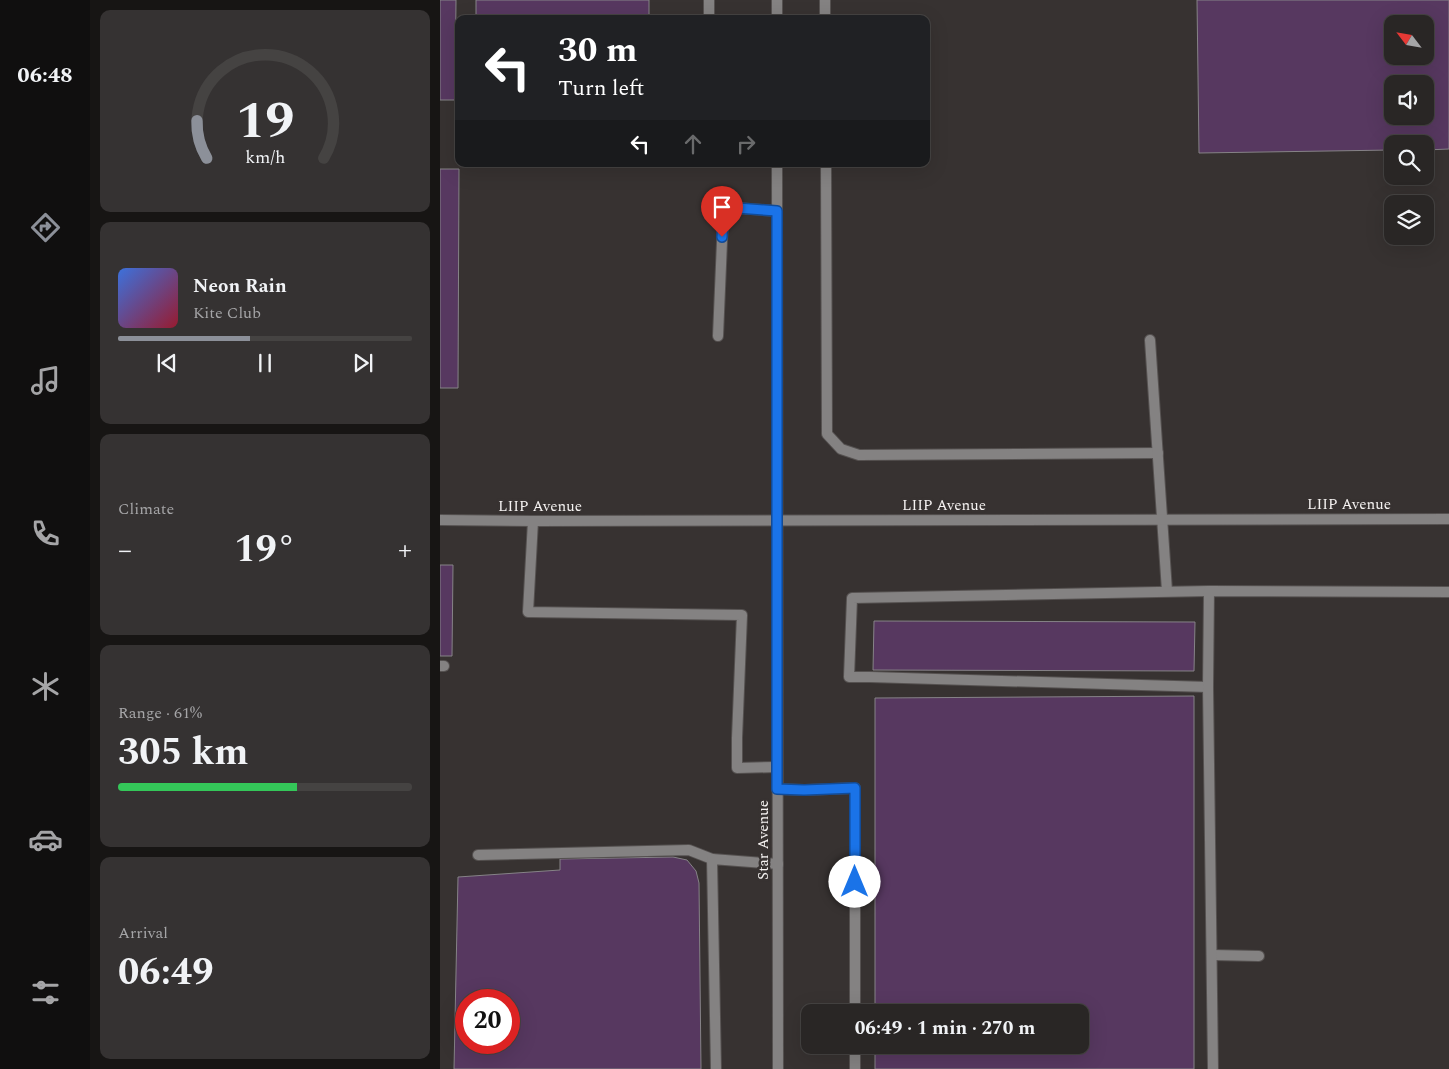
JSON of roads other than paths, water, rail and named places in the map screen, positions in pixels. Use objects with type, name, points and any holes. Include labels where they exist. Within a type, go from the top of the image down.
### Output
[{"type":"street","points":[[709,0],[709,15]]},
{"type":"street","points":[[777,0],[777,15]]},
{"type":"street","points":[[825,0],[825,15]]},
{"type":"street","name":"Star Avenue","points":[[777,167],[778,1069]]},
{"type":"street","points":[[826,167],[827,434],[841,449],[859,455],[1158,453]]},
{"type":"street","points":[[718,336],[723,218],[737,208],[777,211]]},
{"type":"street","points":[[1150,340],[1167,591]]},
{"type":"street","name":"LIIP Avenue","points":[[440,520],[1449,519]]},
{"type":"street","points":[[533,521],[528,612],[742,615],[737,768],[777,767]]},
{"type":"street","points":[[1208,687],[849,677],[852,598],[1167,591],[1449,592]]},
{"type":"street","points":[[1209,591],[1208,687],[1212,1069]]},
{"type":"street","points":[[777,789],[855,788],[855,1004]]},
{"type":"street","points":[[478,855],[689,850],[712,859],[778,864]]},
{"type":"street","points":[[712,859],[716,1069]]},
{"type":"street","points":[[1212,955],[1259,956]]},
{"type":"street","points":[[855,1054],[855,1069]]}]
